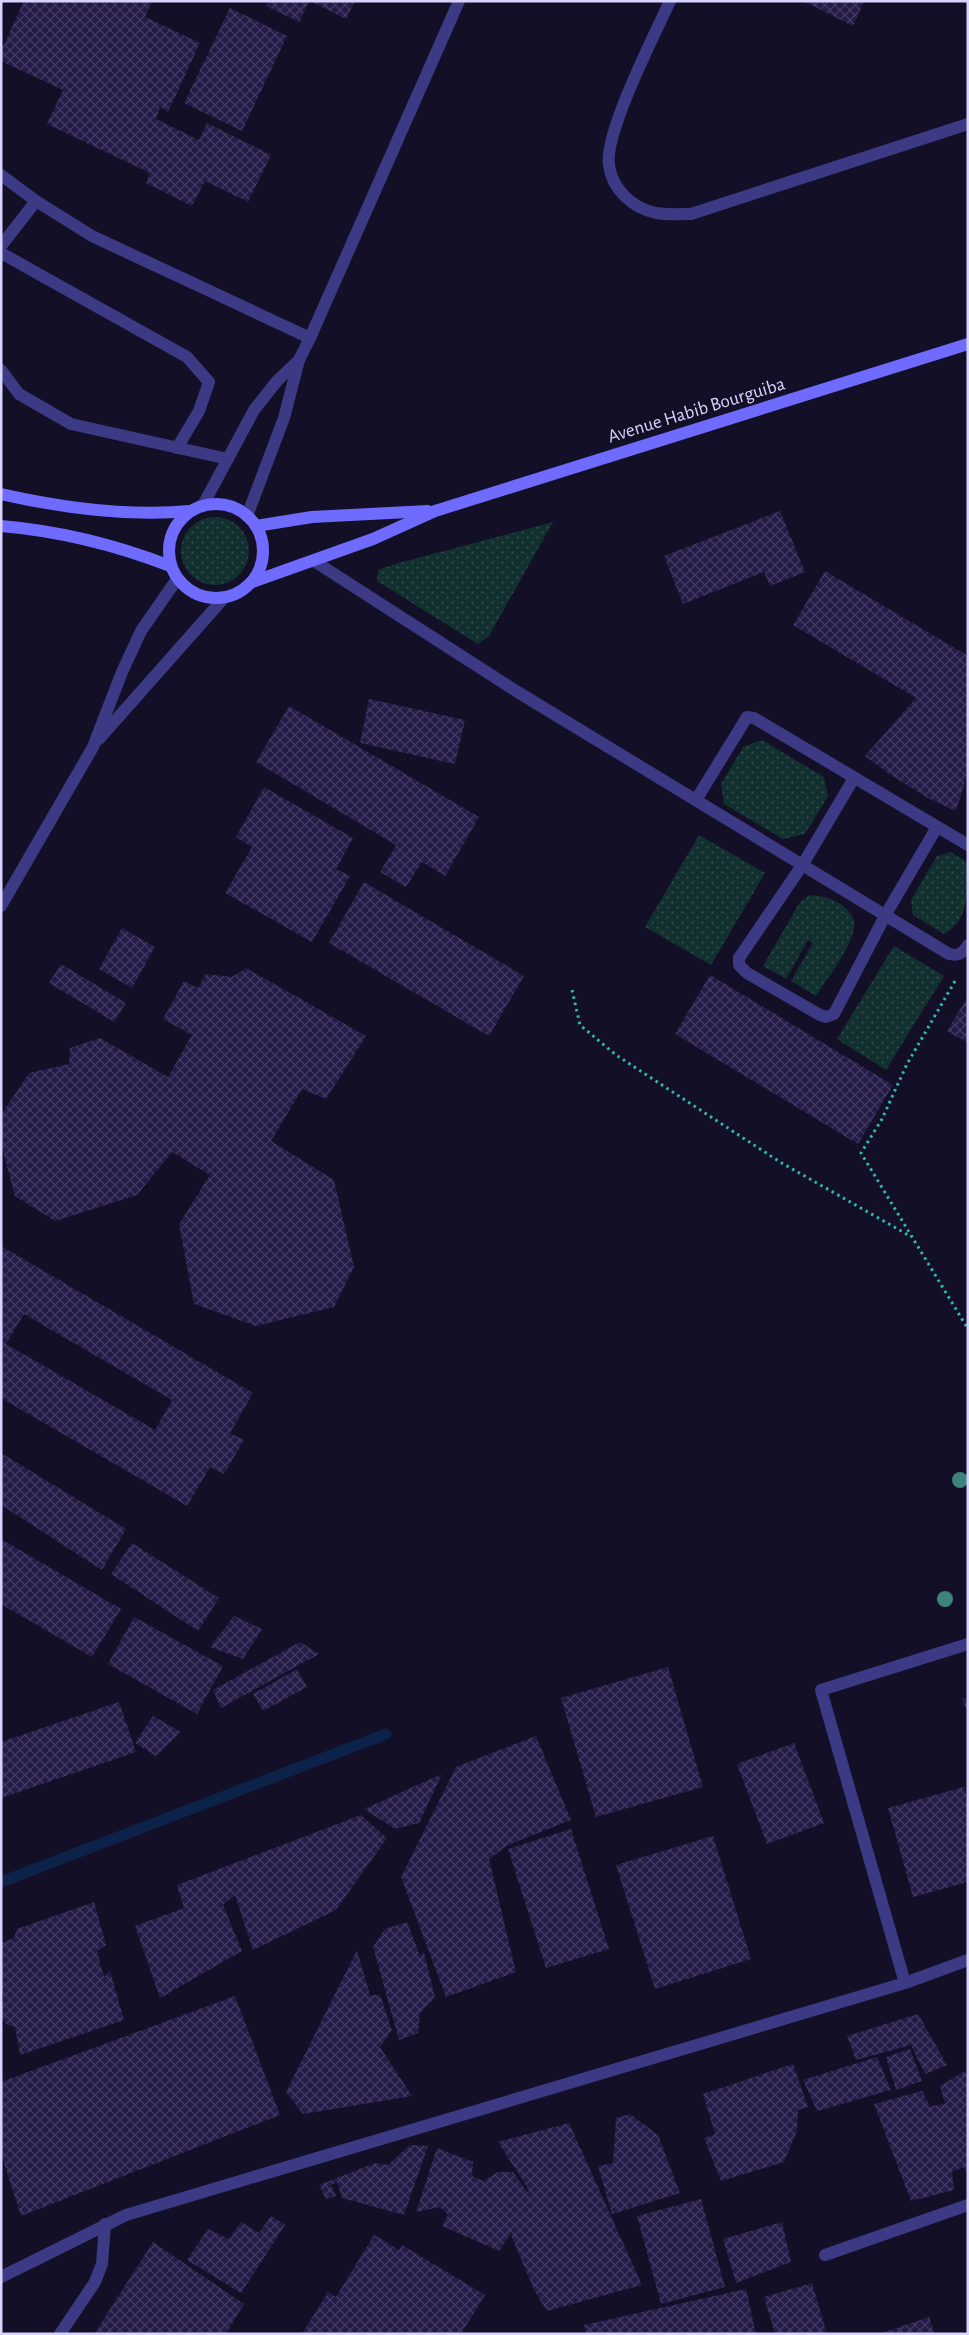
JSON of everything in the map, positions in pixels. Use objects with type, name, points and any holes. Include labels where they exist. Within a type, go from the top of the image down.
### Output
[{"type":"main road","name":"Avenue Habib Bourguiba","points":[[435,510],[968,344]]},
{"type":"main road","points":[[1,494],[105,512],[164,513],[190,511]]},
{"type":"main road","points":[[252,582],[260,569],[263,554],[262,540],[256,526],[247,516],[233,507],[218,504],[203,505],[190,511],[178,522],[171,535],[168,550],[170,566],[177,580],[198,595],[210,599],[223,599],[234,596],[252,582],[373,539],[435,510]]},
{"type":"main road","points":[[256,526],[312,517],[435,510]]},
{"type":"main road","points":[[1,526],[70,534],[138,553],[170,566]]},
{"type":"street","points":[[247,516],[284,418],[299,360],[459,1]]},
{"type":"street","points":[[670,1],[623,108],[612,140],[608,163],[614,185],[629,200],[656,213],[691,214],[968,124]]},
{"type":"street","points":[[1,175],[36,201],[92,236],[310,338]]},
{"type":"street","points":[[1,246],[36,201]]},
{"type":"street","points":[[1,253],[187,357],[208,382],[199,411],[177,448]]},
{"type":"street","points":[[203,505],[254,410],[277,381],[299,360]]},
{"type":"street","points":[[1,370],[19,394],[71,424],[228,459]]},
{"type":"street","points":[[314,561],[516,691],[949,954],[956,956],[964,952],[968,945]]},
{"type":"street","points":[[1,906],[93,746],[141,630],[177,580]]},
{"type":"street","points":[[93,746],[223,599]]},
{"type":"street","points":[[696,800],[746,716],[754,718],[968,845]]},
{"type":"street","points":[[854,778],[803,864],[739,958],[739,964],[747,972],[820,1015],[826,1017],[834,1014],[886,914],[937,827]]},
{"type":"street","points":[[905,1983],[821,1690],[968,1644]]},
{"type":"street","points":[[1,2277],[104,2224],[126,2215],[905,1983],[968,1960]]},
{"type":"street","points":[[825,2255],[968,2205]]},
{"type":"street","points":[[60,2334],[95,2282],[102,2264],[104,2224]]},
{"type":"path","points":[[956,956],[958,977],[907,1064],[882,1119],[861,1154],[968,1329]]},
{"type":"path","points":[[572,990],[580,1025],[616,1055],[780,1162],[910,1236]]},
{"type":"green space","points":[[215,517],[228,520],[239,527],[246,538],[249,551],[246,564],[239,575],[228,582],[215,585],[202,582],[191,575],[184,564],[181,551],[184,538],[191,527],[202,520]]},
{"type":"green space","points":[[553,522],[489,636],[478,644],[377,581],[378,570],[395,564]]},
{"type":"green space","points":[[762,740],[824,777],[828,796],[805,834],[783,839],[724,804],[721,784],[743,747]]},
{"type":"green space","points":[[699,835],[765,873],[711,965],[645,927]]},
{"type":"green space","points":[[951,852],[968,863],[968,884],[963,913],[952,928],[944,934],[913,915],[911,900],[937,856]]},
{"type":"green space","points":[[810,895],[827,898],[839,903],[850,912],[854,921],[854,929],[846,948],[816,996],[791,981],[813,943],[808,940],[786,979],[763,966],[800,902]]},
{"type":"green space","points":[[894,946],[944,976],[886,1070],[837,1039]]},
{"type":"building","points":[[24,1],[152,1],[145,17],[200,43],[168,112],[160,107],[156,119],[199,140],[207,123],[271,155],[248,202],[205,181],[192,206],[146,183],[150,173],[47,124],[63,90],[1,61],[1,51]]},
{"type":"building","points":[[269,1],[309,1],[299,22],[266,6]]},
{"type":"building","points":[[310,1],[355,1],[346,19]]},
{"type":"building","points":[[803,1],[864,1],[853,26]]},
{"type":"building","points":[[230,8],[287,36],[242,131],[184,103]]},
{"type":"building","points":[[780,511],[805,572],[770,586],[764,572],[683,604],[664,556]]},
{"type":"building","points":[[825,571],[968,656],[968,772],[956,811],[928,798],[889,774],[865,756],[916,698],[793,625]]},
{"type":"building","points":[[369,699],[465,720],[455,764],[360,743]]},
{"type":"building","points":[[289,706],[479,817],[445,876],[422,862],[406,887],[380,872],[396,845],[256,762]]},
{"type":"building","points":[[264,787],[353,838],[336,869],[350,876],[312,942],[225,893],[252,847],[236,837]]},
{"type":"building","points":[[364,882],[524,976],[489,1036],[329,943]]},
{"type":"building","points":[[122,928],[155,947],[132,988],[99,969]]},
{"type":"building","points":[[61,964],[126,1003],[114,1022],[49,983]]},
{"type":"building","points":[[246,968],[366,1036],[326,1099],[302,1089],[271,1141],[334,1180],[354,1267],[334,1307],[256,1326],[194,1304],[179,1224],[210,1175],[172,1152],[137,1195],[55,1221],[15,1196],[1,1144],[1,1115],[29,1073],[69,1064],[70,1048],[100,1038],[168,1077],[192,1035],[163,1019],[184,981],[198,988],[206,974],[232,977]]},
{"type":"building","points":[[710,975],[893,1085],[858,1144],[675,1034]]},
{"type":"building","points":[[968,996],[968,1043],[947,1031]]},
{"type":"building","points":[[1,1246],[253,1393],[230,1433],[244,1440],[224,1474],[210,1467],[187,1506],[1,1398]],"holes":[[[24,1314],[172,1400],[155,1430],[6,1344]]]},
{"type":"building","points":[[1,1453],[126,1529],[102,1570],[1,1505]]},
{"type":"building","points":[[1,1539],[121,1609],[92,1657],[1,1604]]},
{"type":"building","points":[[132,1543],[219,1598],[198,1631],[111,1574]]},
{"type":"building","points":[[234,1616],[262,1629],[243,1659],[210,1647]]},
{"type":"building","points":[[134,1617],[223,1666],[197,1714],[108,1664]]},
{"type":"building","points":[[300,1642],[319,1654],[221,1708],[213,1690]]},
{"type":"building","points":[[668,1667],[703,1787],[596,1817],[561,1698]]},
{"type":"building","points":[[297,1669],[307,1687],[263,1711],[253,1694]]},
{"type":"building","points":[[968,1697],[968,1713],[962,1699]]},
{"type":"building","points":[[119,1702],[136,1752],[1,1798],[1,1742]]},
{"type":"building","points":[[153,1716],[181,1732],[156,1756],[135,1743]]},
{"type":"building","points":[[536,1736],[571,1820],[508,1845],[489,1859],[516,1972],[446,1997],[401,1877],[456,1767]]},
{"type":"building","points":[[794,1743],[824,1823],[767,1844],[737,1764]]},
{"type":"building","points":[[442,1774],[419,1823],[395,1829],[364,1809]]},
{"type":"building","points":[[964,1787],[968,1802],[968,1882],[913,1897],[888,1808]]},
{"type":"building","points":[[361,1815],[387,1838],[336,1910],[253,1950],[235,1895],[223,1905],[242,1951],[160,1998],[135,1926],[184,1908],[177,1885]]},
{"type":"building","points":[[571,1829],[609,1949],[546,1968],[508,1849]]},
{"type":"building","points":[[713,1836],[751,1959],[655,1989],[616,1865]]},
{"type":"building","points":[[94,1902],[106,1945],[97,1951],[104,1977],[110,1971],[124,2020],[20,2055],[15,2027],[7,2025],[1,2018],[1,2003],[4,2000],[1,1990],[1,1943],[14,1938],[17,1929]]},
{"type":"building","points":[[407,1922],[420,1956],[424,1953],[435,1997],[420,2013],[418,2033],[399,2040],[373,1947],[385,1929]]},
{"type":"building","points":[[357,1950],[370,1995],[380,1995],[392,2030],[380,2047],[412,2096],[303,2114],[286,2092]]},
{"type":"building","points":[[235,1996],[280,2115],[21,2216],[1,2154],[1,2082]]},
{"type":"building","points":[[918,2014],[947,2065],[925,2074],[911,2045],[856,2060],[847,2036]]},
{"type":"building","points":[[910,2049],[922,2081],[896,2090],[886,2057]]},
{"type":"building","points":[[877,2057],[891,2090],[817,2111],[803,2080]]},
{"type":"building","points":[[793,2064],[808,2107],[798,2110],[797,2131],[784,2162],[721,2181],[704,2138],[715,2134],[703,2094]]},
{"type":"building","points":[[965,2071],[968,2077],[968,2174],[963,2167],[952,2172],[954,2190],[911,2201],[874,2104],[922,2091],[930,2106],[945,2104],[940,2086]]},
{"type":"building","points":[[630,2114],[658,2135],[680,2193],[612,2214],[598,2166],[613,2163],[616,2118]]},
{"type":"building","points":[[569,2123],[642,2285],[547,2311],[534,2290],[511,2235],[514,2229],[499,2251],[442,2226],[448,2215],[440,2207],[416,2212],[437,2148],[473,2162],[472,2176],[483,2181],[498,2172],[513,2172],[528,2193],[529,2190],[498,2142]]},
{"type":"building","points":[[410,2145],[428,2146],[404,2215],[342,2198],[337,2182],[331,2185],[336,2196],[326,2199],[319,2185],[375,2163],[388,2165]]},
{"type":"building","points":[[701,2199],[725,2287],[661,2304],[637,2216]]},
{"type":"building","points":[[271,2216],[285,2225],[241,2293],[187,2260],[208,2229],[229,2239],[241,2222],[259,2233]]},
{"type":"building","points":[[782,2222],[791,2262],[736,2283],[723,2239]]},
{"type":"building","points":[[374,2235],[399,2250],[402,2245],[485,2295],[461,2334],[302,2334],[328,2292],[336,2297]]},
{"type":"building","points":[[153,2242],[244,2304],[226,2334],[94,2334]]},
{"type":"building","points":[[812,2283],[827,2334],[775,2334],[764,2297]]},
{"type":"building","points":[[746,2289],[756,2334],[586,2334],[584,2325]]},
{"type":"building","points":[[929,2317],[935,2334],[882,2334],[882,2333]]},
{"type":"waterway","points":[[1,1882],[386,1734]]}]
